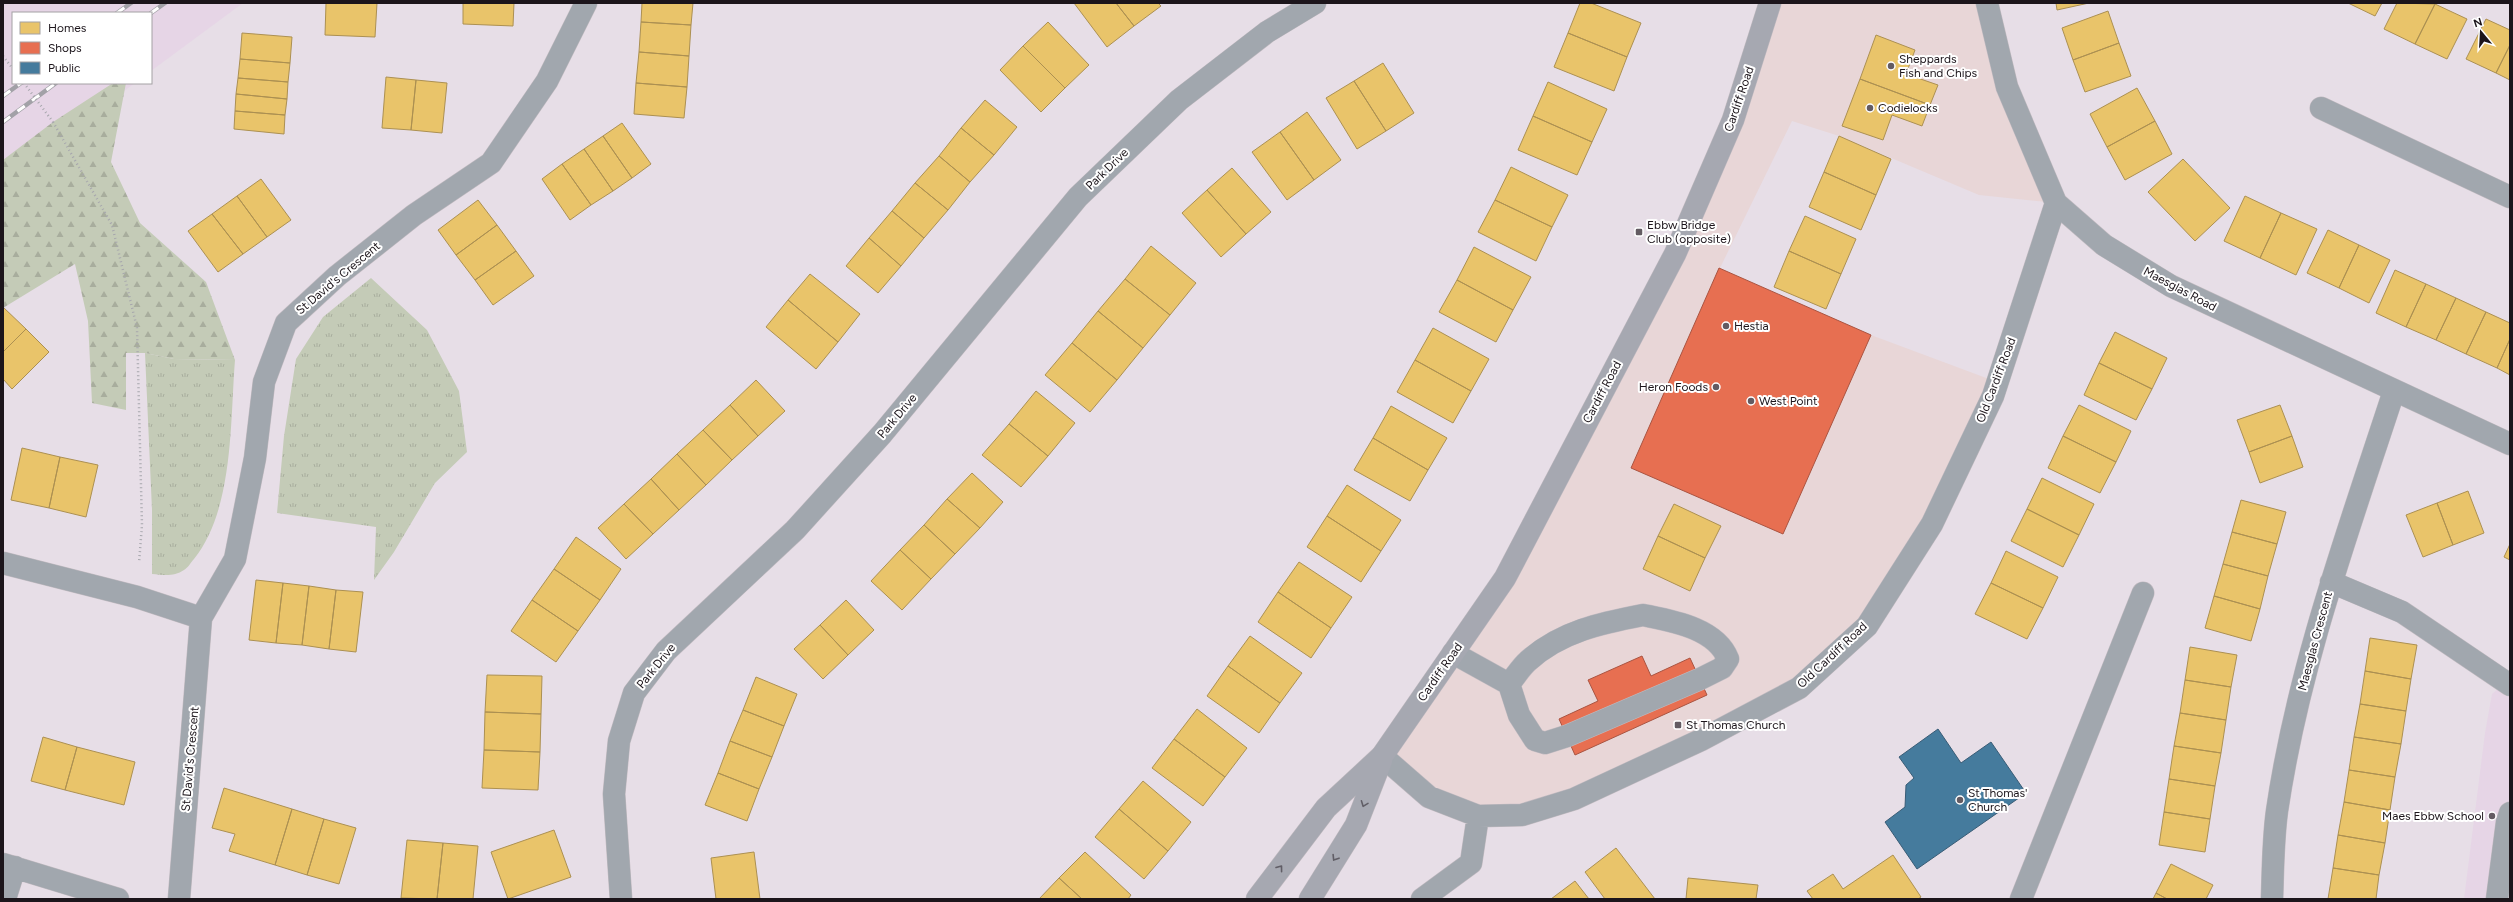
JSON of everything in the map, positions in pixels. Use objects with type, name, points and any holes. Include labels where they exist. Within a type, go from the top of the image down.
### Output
[{"type":"main road","name":"Cardiff Road","points":[[1257,899],[1326,808],[1382,756],[1505,578],[1675,254],[1733,120],[1770,3]]},
{"type":"main road","name":"Cardiff Road","points":[[1310,899],[1356,825],[1382,756]]},
{"type":"street","name":"St David's Crescent","points":[[179,899],[201,618],[235,559],[255,458],[264,382],[286,323],[337,276],[414,215],[491,163],[547,81],[586,3]]},
{"type":"street","name":"Park Drive","points":[[621,899],[614,794],[619,741],[634,693],[666,652],[795,530],[882,434],[1078,197],[1179,100],[1267,32],[1315,3]]},
{"type":"street","name":"Maesglas Road","points":[[1987,3],[2007,87],[2056,203],[2104,245],[2171,286],[2510,444]]},
{"type":"street","points":[[2321,108],[2510,197]]},
{"type":"street","name":"Old Cardiff Road","points":[[1382,756],[1429,797],[1478,816],[1522,815],[1574,799],[1701,740],[1799,688],[1866,626],[1932,524],[1993,396],[2056,203]]},
{"type":"street","name":"Maesglas Crescent","points":[[2272,899],[2277,812],[2302,685],[2331,582],[2394,391]]},
{"type":"street","points":[[3,563],[137,597],[201,618]]},
{"type":"street","points":[[2331,582],[2402,612],[2510,685]]},
{"type":"street","points":[[2021,899],[2143,593]]},
{"type":"street","points":[[1453,653],[1509,684],[1526,730],[1535,740],[1545,743],[1567,736],[1700,679],[1722,668],[1728,659],[1724,649],[1707,636],[1679,623],[1643,615],[1599,624],[1564,636],[1528,661],[1509,684]]},
{"type":"street","points":[[1422,899],[1471,863],[1478,816]]},
{"type":"street","points":[[2497,899],[2509,820]]},
{"type":"street","points":[[4,899],[9,866],[118,899]]},
{"type":"path","points":[[3,56],[12,68]]},
{"type":"path","points":[[25,84],[53,122],[112,225],[137,328],[142,525],[137,597]]},
{"type":"shaded area","points":[[3,3],[243,3],[152,70],[152,12],[12,12],[12,84],[134,84],[41,152],[3,287]]},
{"type":"shaded area","points":[[1767,3],[1987,3],[2056,203],[1979,195],[1839,136],[1792,121],[1720,268],[1871,335],[1997,382],[1867,626],[1799,688],[1574,799],[1478,816],[1382,756],[1453,653],[1675,254]]},
{"type":"shaded area","name":"Maes Ebbw School","points":[[2510,678],[2510,899],[2464,899],[2485,733],[2492,694]]},
{"type":"green space","points":[[111,84],[126,84],[111,162],[140,223],[206,282],[235,360],[174,359],[145,353],[126,353],[126,410],[92,403],[88,321],[75,264],[3,308],[3,160],[53,122]]},
{"type":"green space","points":[[371,278],[427,330],[459,391],[467,452],[435,483],[394,552],[374,580],[376,527],[277,513],[284,436],[296,359],[323,317]]},
{"type":"green space","points":[[145,353],[174,359],[235,360],[228,464],[217,516],[207,539],[194,559],[185,569],[172,575],[152,574],[152,510]]},
{"type":"building: Homes","points":[[326,3],[377,3],[375,37],[325,35]]},
{"type":"building: Homes","points":[[463,3],[514,3],[513,26],[463,24]]},
{"type":"building: Homes","points":[[642,3],[693,3],[691,25],[641,22]]},
{"type":"building: Homes","points":[[1074,3],[1116,3],[1134,26],[1107,47]]},
{"type":"building: Homes","points":[[1116,3],[1158,3],[1161,6],[1134,26]]},
{"type":"building: Homes","points":[[1580,3],[1591,3],[1641,23],[1627,57],[1568,33]]},
{"type":"building: Homes","points":[[2056,3],[2089,3],[2057,10]]},
{"type":"building: Homes","points":[[2348,3],[2382,3],[2375,16]]},
{"type":"building: Homes","points":[[2397,3],[2435,4],[2415,44],[2384,29]]},
{"type":"building: Homes","points":[[2435,4],[2467,19],[2447,59],[2415,44]]},
{"type":"building: Homes","points":[[2108,11],[2119,43],[2073,60],[2062,28]]},
{"type":"building: Homes","points":[[2486,19],[2510,30],[2510,45],[2496,73],[2466,59]]},
{"type":"building: Homes","points":[[641,22],[691,25],[689,56],[639,52]]},
{"type":"building: Homes","points":[[1048,22],[1089,65],[1065,88],[1023,46]]},
{"type":"building: Homes","points":[[242,33],[292,37],[290,63],[240,59]]},
{"type":"building: Homes","points":[[1568,33],[1627,57],[1614,91],[1554,67]]},
{"type":"building: Homes","points":[[1876,35],[1915,50],[1906,74],[1938,85],[1930,105],[1860,79]]},
{"type":"building: Homes","points":[[2119,43],[2131,76],[2085,92],[2073,60]]},
{"type":"building: Homes","points":[[2510,45],[2510,80],[2496,73]]},
{"type":"building: Homes","points":[[1023,46],[1065,88],[1041,112],[1000,70]]},
{"type":"building: Homes","points":[[639,52],[689,56],[687,87],[636,83]]},
{"type":"building: Homes","points":[[240,59],[290,63],[288,82],[238,78]]},
{"type":"building: Homes","points":[[1383,63],[1414,113],[1386,131],[1354,81]]},
{"type":"building: Homes","points":[[386,77],[416,80],[411,130],[382,128]]},
{"type":"building: Homes","points":[[238,78],[288,82],[287,99],[236,94]]},
{"type":"building: Homes","points":[[1860,79],[1930,105],[1922,126],[1892,115],[1883,140],[1842,126]]},
{"type":"building: Homes","points":[[416,80],[447,83],[442,133],[411,130]]},
{"type":"building: Homes","points":[[1354,81],[1386,131],[1357,149],[1326,98]]},
{"type":"building: Homes","points":[[1548,82],[1607,109],[1592,142],[1533,116]]},
{"type":"building: Homes","points":[[636,83],[687,87],[684,118],[634,114]]},
{"type":"building: Homes","points":[[2137,88],[2155,121],[2107,147],[2090,114]]},
{"type":"building: Homes","points":[[236,94],[287,99],[285,115],[235,111]]},
{"type":"building: Homes","points":[[985,100],[1017,127],[994,155],[961,128]]},
{"type":"building: Homes","points":[[235,111],[285,115],[284,134],[234,129]]},
{"type":"building: Homes","points":[[1307,112],[1341,160],[1314,180],[1280,132]]},
{"type":"building: Homes","points":[[1533,116],[1592,142],[1577,175],[1518,150]]},
{"type":"building: Homes","points":[[2155,121],[2172,154],[2125,180],[2107,147]]},
{"type":"building: Homes","points":[[622,123],[651,164],[632,178],[603,136]]},
{"type":"building: Homes","points":[[961,128],[994,155],[970,182],[939,156]]},
{"type":"building: Homes","points":[[1280,132],[1314,180],[1287,200],[1252,152]]},
{"type":"building: Homes","points":[[603,136],[632,178],[613,191],[584,149]]},
{"type":"building: Homes","points":[[1839,136],[1891,159],[1876,195],[1824,172]]},
{"type":"building: Homes","points":[[584,149],[613,191],[591,205],[562,164]]},
{"type":"building: Homes","points":[[939,156],[970,182],[948,210],[915,183]]},
{"type":"building: Homes","points":[[2183,159],[2230,208],[2195,241],[2148,192]]},
{"type":"building: Homes","points":[[562,164],[591,205],[570,220],[542,179]]},
{"type":"building: Homes","points":[[1511,167],[1568,195],[1552,227],[1495,200]]},
{"type":"building: Homes","points":[[1232,168],[1271,212],[1246,234],[1207,190]]},
{"type":"building: Homes","points":[[1824,172],[1876,195],[1861,230],[1809,207]]},
{"type":"building: Homes","points":[[261,179],[291,220],[267,237],[237,196]]},
{"type":"building: Homes","points":[[915,183],[948,210],[924,238],[892,211]]},
{"type":"building: Homes","points":[[1207,190],[1246,234],[1221,257],[1182,213]]},
{"type":"building: Homes","points":[[237,196],[267,237],[243,254],[212,214]]},
{"type":"building: Homes","points":[[2245,196],[2281,213],[2260,258],[2224,241]]},
{"type":"building: Homes","points":[[478,200],[497,225],[456,255],[438,230]]},
{"type":"building: Homes","points":[[1495,200],[1552,227],[1536,261],[1478,232]]},
{"type":"building: Homes","points":[[892,211],[924,238],[901,266],[869,238]]},
{"type":"building: Homes","points":[[2281,213],[2317,229],[2296,275],[2260,258]]},
{"type":"building: Homes","points":[[212,214],[243,254],[218,272],[188,231]]},
{"type":"building: Homes","points":[[1805,216],[1856,239],[1841,274],[1789,251]]},
{"type":"building: Homes","points":[[497,225],[516,251],[475,280],[456,255]]},
{"type":"building: Homes","points":[[2328,230],[2359,245],[2339,288],[2307,273]]},
{"type":"building: Homes","points":[[869,238],[901,266],[878,293],[846,266]]},
{"type":"building: Homes","points":[[2359,245],[2390,260],[2369,303],[2339,288]]},
{"type":"building: Homes","points":[[1151,246],[1196,283],[1170,315],[1125,279]]},
{"type":"building: Homes","points":[[1474,247],[1531,277],[1513,310],[1457,280]]},
{"type":"building: Homes","points":[[516,251],[534,276],[493,305],[475,280]]},
{"type":"building: Homes","points":[[1789,251],[1841,274],[1826,309],[1774,287]]},
{"type":"building: Homes","points":[[2395,270],[2426,284],[2406,327],[2376,313]]},
{"type":"building: Homes","points":[[810,274],[860,314],[838,342],[788,300]]},
{"type":"building: Homes","points":[[1125,279],[1170,315],[1143,348],[1098,311]]},
{"type":"building: Homes","points":[[1457,280],[1513,310],[1496,342],[1439,312]]},
{"type":"building: Homes","points":[[2426,284],[2456,298],[2436,340],[2406,327]]},
{"type":"building: Homes","points":[[2456,298],[2486,312],[2466,354],[2436,340]]},
{"type":"building: Homes","points":[[788,300],[838,342],[816,369],[766,327]]},
{"type":"building: Homes","points":[[3,307],[26,329],[3,352]]},
{"type":"building: Homes","points":[[1098,311],[1143,348],[1117,380],[1072,343]]},
{"type":"building: Homes","points":[[2486,312],[2510,323],[2510,339],[2497,368],[2466,354]]},
{"type":"building: Homes","points":[[1433,328],[1489,359],[1471,391],[1415,360]]},
{"type":"building: Homes","points":[[26,329],[49,352],[12,389],[3,379],[3,352]]},
{"type":"building: Homes","points":[[2115,332],[2167,358],[2152,389],[2099,363]]},
{"type":"building: Homes","points":[[2510,339],[2510,375],[2497,368]]},
{"type":"building: Homes","points":[[1072,343],[1117,380],[1090,412],[1045,375]]},
{"type":"building: Homes","points":[[1415,360],[1471,391],[1453,423],[1397,392]]},
{"type":"building: Homes","points":[[2099,363],[2152,389],[2136,420],[2084,395]]},
{"type":"building: Homes","points":[[756,380],[785,411],[758,436],[730,405]]},
{"type":"building: Homes","points":[[1036,391],[1075,423],[1048,456],[1009,424]]},
{"type":"building: Homes","points":[[730,405],[758,436],[732,460],[703,430]]},
{"type":"building: Homes","points":[[2079,405],[2131,431],[2116,462],[2063,436]]},
{"type":"building: Homes","points":[[2280,405],[2292,436],[2249,452],[2237,420]]},
{"type":"building: Homes","points":[[1391,406],[1447,438],[1428,470],[1373,438]]},
{"type":"building: Homes","points":[[1009,424],[1048,456],[1021,487],[982,455]]},
{"type":"building: Homes","points":[[703,430],[732,460],[706,485],[677,454]]},
{"type":"building: Homes","points":[[2063,436],[2116,462],[2100,493],[2048,468]]},
{"type":"building: Homes","points":[[2292,436],[2303,467],[2260,483],[2249,452]]},
{"type":"building: Homes","points":[[1373,438],[1428,470],[1410,501],[1354,470]]},
{"type":"building: Homes","points":[[22,448],[60,457],[49,508],[11,500]]},
{"type":"building: Homes","points":[[677,454],[706,485],[679,510],[651,479]]},
{"type":"building: Homes","points":[[60,457],[98,465],[86,517],[49,508]]},
{"type":"building: Homes","points":[[972,473],[1003,502],[980,528],[947,499]]},
{"type":"building: Homes","points":[[2042,478],[2094,504],[2079,535],[2027,509]]},
{"type":"building: Homes","points":[[651,479],[679,510],[653,534],[624,504]]},
{"type":"building: Homes","points":[[1347,485],[1401,520],[1381,551],[1327,516]]},
{"type":"building: Homes","points":[[2468,491],[2484,533],[2453,545],[2437,503]]},
{"type":"building: Homes","points":[[947,499],[980,528],[955,554],[924,525]]},
{"type":"building: Homes","points":[[2241,500],[2286,512],[2277,544],[2232,532]]},
{"type":"building: Homes","points":[[2437,503],[2453,545],[2423,557],[2406,515]]},
{"type":"building: Homes","points":[[624,504],[653,534],[626,559],[598,528]]},
{"type":"building: Homes","points":[[1674,504],[1721,526],[1705,558],[1658,536]]},
{"type":"building: Homes","points":[[2027,509],[2079,535],[2063,567],[2011,541]]},
{"type":"building: Homes","points":[[1327,516],[1381,551],[1361,582],[1307,547]]},
{"type":"building: Homes","points":[[924,525],[955,554],[931,579],[900,550]]},
{"type":"building: Homes","points":[[2232,532],[2277,544],[2268,576],[2223,564]]},
{"type":"building: Homes","points":[[1658,536],[1705,558],[1690,591],[1643,569]]},
{"type":"building: Homes","points":[[576,537],[621,569],[600,600],[554,569]]},
{"type":"building: Homes","points":[[2510,544],[2510,560],[2504,557]]},
{"type":"building: Homes","points":[[900,550],[931,579],[902,610],[871,581]]},
{"type":"building: Homes","points":[[2006,551],[2058,577],[2043,608],[1991,583]]},
{"type":"building: Homes","points":[[1299,562],[1352,597],[1331,628],[1278,592]]},
{"type":"building: Homes","points":[[2223,564],[2268,576],[2260,609],[2214,596]]},
{"type":"building: Homes","points":[[554,569],[600,600],[578,631],[532,600]]},
{"type":"building: Homes","points":[[256,580],[283,583],[276,643],[249,640]]},
{"type":"building: Homes","points":[[283,583],[309,586],[302,645],[276,643]]},
{"type":"building: Homes","points":[[1991,583],[2043,608],[2027,639],[1975,614]]},
{"type":"building: Homes","points":[[309,586],[336,590],[329,649],[302,645]]},
{"type":"building: Homes","points":[[336,590],[363,592],[356,652],[329,649]]},
{"type":"building: Homes","points":[[1278,592],[1331,628],[1311,658],[1258,622]]},
{"type":"building: Homes","points":[[2214,596],[2260,609],[2251,641],[2205,628]]},
{"type":"building: Homes","points":[[532,600],[578,631],[556,662],[511,631]]},
{"type":"building: Homes","points":[[846,600],[874,630],[848,655],[820,625]]},
{"type":"building: Homes","points":[[820,625],[848,655],[823,679],[794,649]]},
{"type":"building: Homes","points":[[1250,636],[1302,673],[1280,703],[1228,666]]},
{"type":"building: Homes","points":[[2370,638],[2417,645],[2411,679],[2365,671]]},
{"type":"building: Homes","points":[[2190,647],[2237,655],[2231,687],[2185,680]]},
{"type":"building: Homes","points":[[1228,666],[1280,703],[1259,733],[1207,696]]},
{"type":"building: Homes","points":[[2365,671],[2411,679],[2406,711],[2360,704]]},
{"type":"building: Homes","points":[[487,675],[542,676],[541,714],[485,712]]},
{"type":"building: Homes","points":[[756,677],[797,694],[784,726],[743,710]]},
{"type":"building: Homes","points":[[2185,680],[2231,687],[2226,720],[2180,713]]},
{"type":"building: Homes","points":[[2360,704],[2406,711],[2401,744],[2354,737]]},
{"type":"building: Homes","points":[[1197,709],[1247,748],[1225,777],[1174,739]]},
{"type":"building: Homes","points":[[743,710],[784,726],[772,757],[730,741]]},
{"type":"building: Homes","points":[[485,712],[541,714],[540,752],[484,750]]},
{"type":"building: Homes","points":[[2180,713],[2226,720],[2221,753],[2174,746]]},
{"type":"building: Homes","points":[[43,737],[77,747],[65,790],[31,781]]},
{"type":"building: Homes","points":[[2354,737],[2401,744],[2395,777],[2349,770]]},
{"type":"building: Homes","points":[[1174,739],[1225,777],[1203,806],[1152,768]]},
{"type":"building: Homes","points":[[730,741],[772,757],[759,789],[718,773]]},
{"type":"building: Homes","points":[[2174,746],[2221,753],[2215,786],[2169,779]]},
{"type":"building: Homes","points":[[77,747],[135,762],[124,805],[65,790]]},
{"type":"building: Homes","points":[[484,750],[540,752],[538,790],[482,788]]},
{"type":"building: Homes","points":[[2349,770],[2395,777],[2390,810],[2344,802]]},
{"type":"building: Homes","points":[[718,773],[759,789],[747,821],[705,805]]},
{"type":"building: Homes","points":[[2169,779],[2215,786],[2210,819],[2164,812]]},
{"type":"building: Homes","points":[[1143,781],[1191,822],[1168,851],[1119,809]]},
{"type":"building: Homes","points":[[224,788],[292,809],[275,865],[229,851],[235,834],[212,828]]},
{"type":"building: Homes","points":[[2344,802],[2390,810],[2385,843],[2338,835]]},
{"type":"building: Homes","points":[[292,809],[324,819],[307,875],[275,865]]},
{"type":"building: Homes","points":[[1119,809],[1168,851],[1144,879],[1095,837]]},
{"type":"building: Homes","points":[[2164,812],[2210,819],[2205,852],[2159,845]]},
{"type":"building: Homes","points":[[324,819],[356,828],[339,884],[307,875]]},
{"type":"building: Homes","points":[[554,830],[571,877],[508,899],[491,852]]},
{"type":"building: Homes","points":[[2338,835],[2385,843],[2379,875],[2333,868]]},
{"type":"building: Homes","points":[[407,840],[443,843],[437,899],[401,898]]},
{"type":"building: Homes","points":[[443,843],[478,846],[473,899],[437,899]]},
{"type":"building: Homes","points":[[1616,848],[1655,899],[1605,899],[1585,872]]},
{"type":"building: Homes","points":[[754,852],[760,899],[716,899],[711,858]]},
{"type":"building: Homes","points":[[1085,852],[1131,895],[1128,899],[1082,899],[1059,878]]},
{"type":"building: Homes","points":[[1893,855],[1921,897],[1918,899],[1813,899],[1807,891],[1833,874],[1843,889]]},
{"type":"building: Homes","points":[[2171,864],[2213,885],[2206,899],[2167,899],[2156,893]]},
{"type":"building: Homes","points":[[2333,868],[2379,875],[2376,899],[2328,899]]},
{"type":"building: Homes","points":[[1059,878],[1082,899],[1039,899]]},
{"type":"building: Homes","points":[[1688,878],[1758,885],[1756,899],[1686,899]]},
{"type":"building: Homes","points":[[1575,881],[1589,899],[1551,899]]},
{"type":"building: Homes","points":[[2156,893],[2167,899],[2153,899]]},
{"type":"building: Shops","name":"West Point","points":[[1719,268],[1871,335],[1783,534],[1631,468]]},
{"type":"building: Shops","points":[[1642,656],[1651,676],[1690,658],[1707,695],[1575,755],[1559,719],[1598,701],[1588,680]]},
{"type":"building: Public","name":"St Thomas' Church","points":[[1938,729],[1961,763],[1991,742],[2026,793],[1917,869],[1885,822],[1905,807],[1906,785],[1914,778],[1899,757]]},
{"type":"railway","points":[[118,12],[131,3]]},
{"type":"railway","points":[[152,12],[165,3]]},
{"type":"railway","points":[[3,96],[20,84]]},
{"type":"railway","points":[[3,122],[55,84]]},
{"type":"place","name":"Sheppards Fish and Chips","points":[[1891,66]]},
{"type":"place","name":"Codielocks","points":[[1870,108]]},
{"type":"place","name":"Ebbw Bridge Club (opposite)","points":[[1639,232]]},
{"type":"place","name":"Hestia","points":[[1726,326]]},
{"type":"place","name":"Heron Foods","points":[[1716,387]]},
{"type":"place","name":"West Point","points":[[1751,401]]},
{"type":"place","name":"St Thomas Church","points":[[1678,725]]},
{"type":"place","name":"St Thomas' Church","points":[[1960,800]]},
{"type":"place","name":"Maes Ebbw School","points":[[2492,816]]}]
